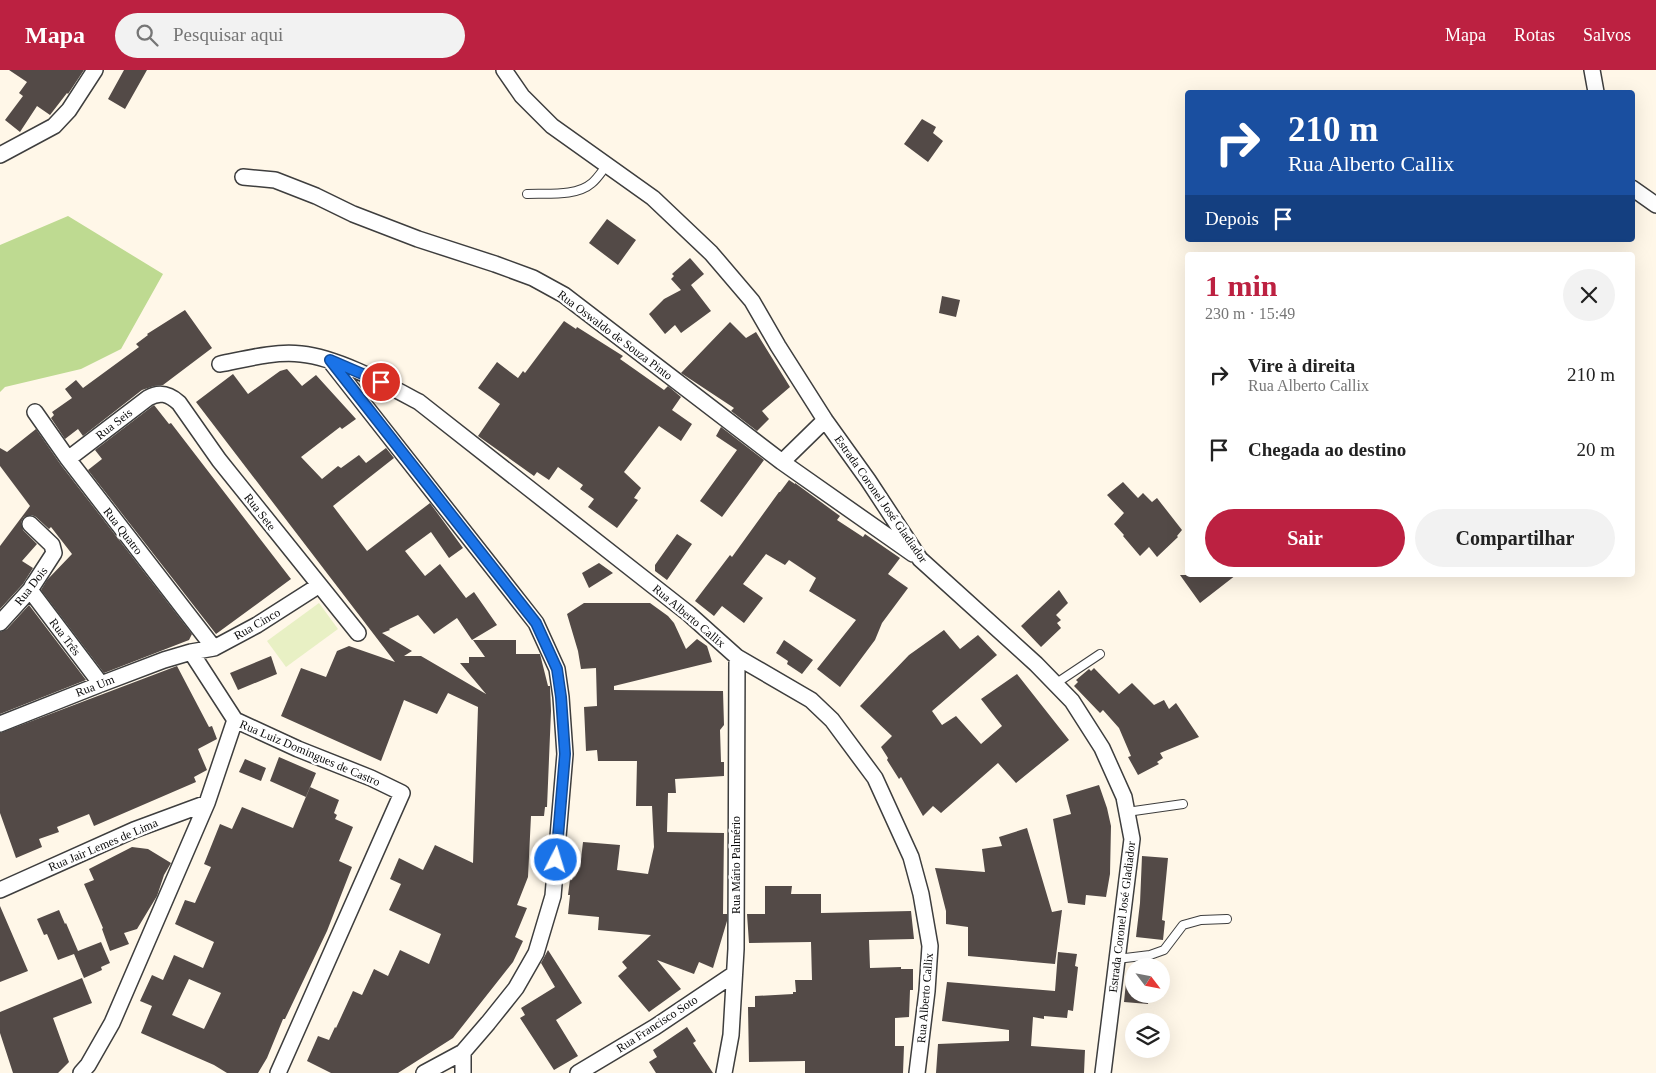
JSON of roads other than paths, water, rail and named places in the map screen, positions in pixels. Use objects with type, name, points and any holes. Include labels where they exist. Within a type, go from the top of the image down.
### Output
[{"type":"street","points":[[0,155],[54,126],[69,110],[95,70]]},
{"type":"street","name":"Estrada Coronel José Gladiador","points":[[504,70],[522,96],[552,126],[654,198],[711,253],[752,301],[825,420],[868,480],[920,559],[1036,664],[1072,701],[1102,748],[1124,797],[1132,839],[1103,1073]]},
{"type":"street","points":[[1592,70],[1596,90]]},
{"type":"street","name":"Rua Oswaldo de Souza Pinto","points":[[243,177],[275,180],[316,196],[353,214],[418,239],[533,278],[564,295],[782,462],[920,559]]},
{"type":"street","points":[[1635,190],[1656,206]]},
{"type":"street","name":"Rua Alberto Callix","points":[[220,364],[272,354],[300,354],[330,360],[381,382],[419,402],[689,614],[737,656],[811,700],[832,720],[875,778],[911,857],[922,894],[930,946],[928,991],[917,1073]]},
{"type":"street","points":[[330,360],[536,623],[557,669],[561,697],[565,754],[552,896],[536,953],[516,988],[463,1052],[424,1073]]},
{"type":"street","name":"Rua Seis","points":[[68,460],[148,398],[154,394],[163,394]]},
{"type":"street","name":"Rua Sete","points":[[163,394],[172,397],[179,403],[219,460],[318,586],[358,633]]},
{"type":"street","name":"Rua Quatro","points":[[35,412],[68,460],[214,648]]},
{"type":"street","points":[[782,462],[825,420]]},
{"type":"street","name":"Rua Dois","points":[[0,623],[30,590],[54,554],[52,545],[30,524]]},
{"type":"street","name":"Rua Cinco","points":[[191,652],[214,648],[257,625],[318,586]]},
{"type":"street","name":"Rua Três","points":[[30,590],[100,684]]},
{"type":"street","points":[[191,652],[235,720]]},
{"type":"street","name":"Rua Um","points":[[0,724],[100,684],[191,652]]},
{"type":"street","name":"Rua Mário Palmério","points":[[724,1073],[731,1035],[734,974],[737,656]]},
{"type":"street","name":"Rua Luiz Domingues de Castro","points":[[81,1073],[88,1065],[112,1023],[207,803],[235,720],[402,793],[278,1073]]},
{"type":"street","name":"Rua Jair Lemes de Lima","points":[[0,890],[134,830],[207,803]]},
{"type":"street","name":"Rua Francisco Soto","points":[[578,1073],[655,1027],[734,974]]},
{"type":"street","points":[[463,1052],[463,1073]]},
{"type":"lane","points":[[527,194],[574,192],[587,188],[607,165]]},
{"type":"lane","points":[[1055,684],[1100,654]]},
{"type":"lane","points":[[1127,812],[1183,804]]},
{"type":"lane","points":[[1117,959],[1150,955],[1164,950],[1183,925],[1201,920],[1227,919]]}]
